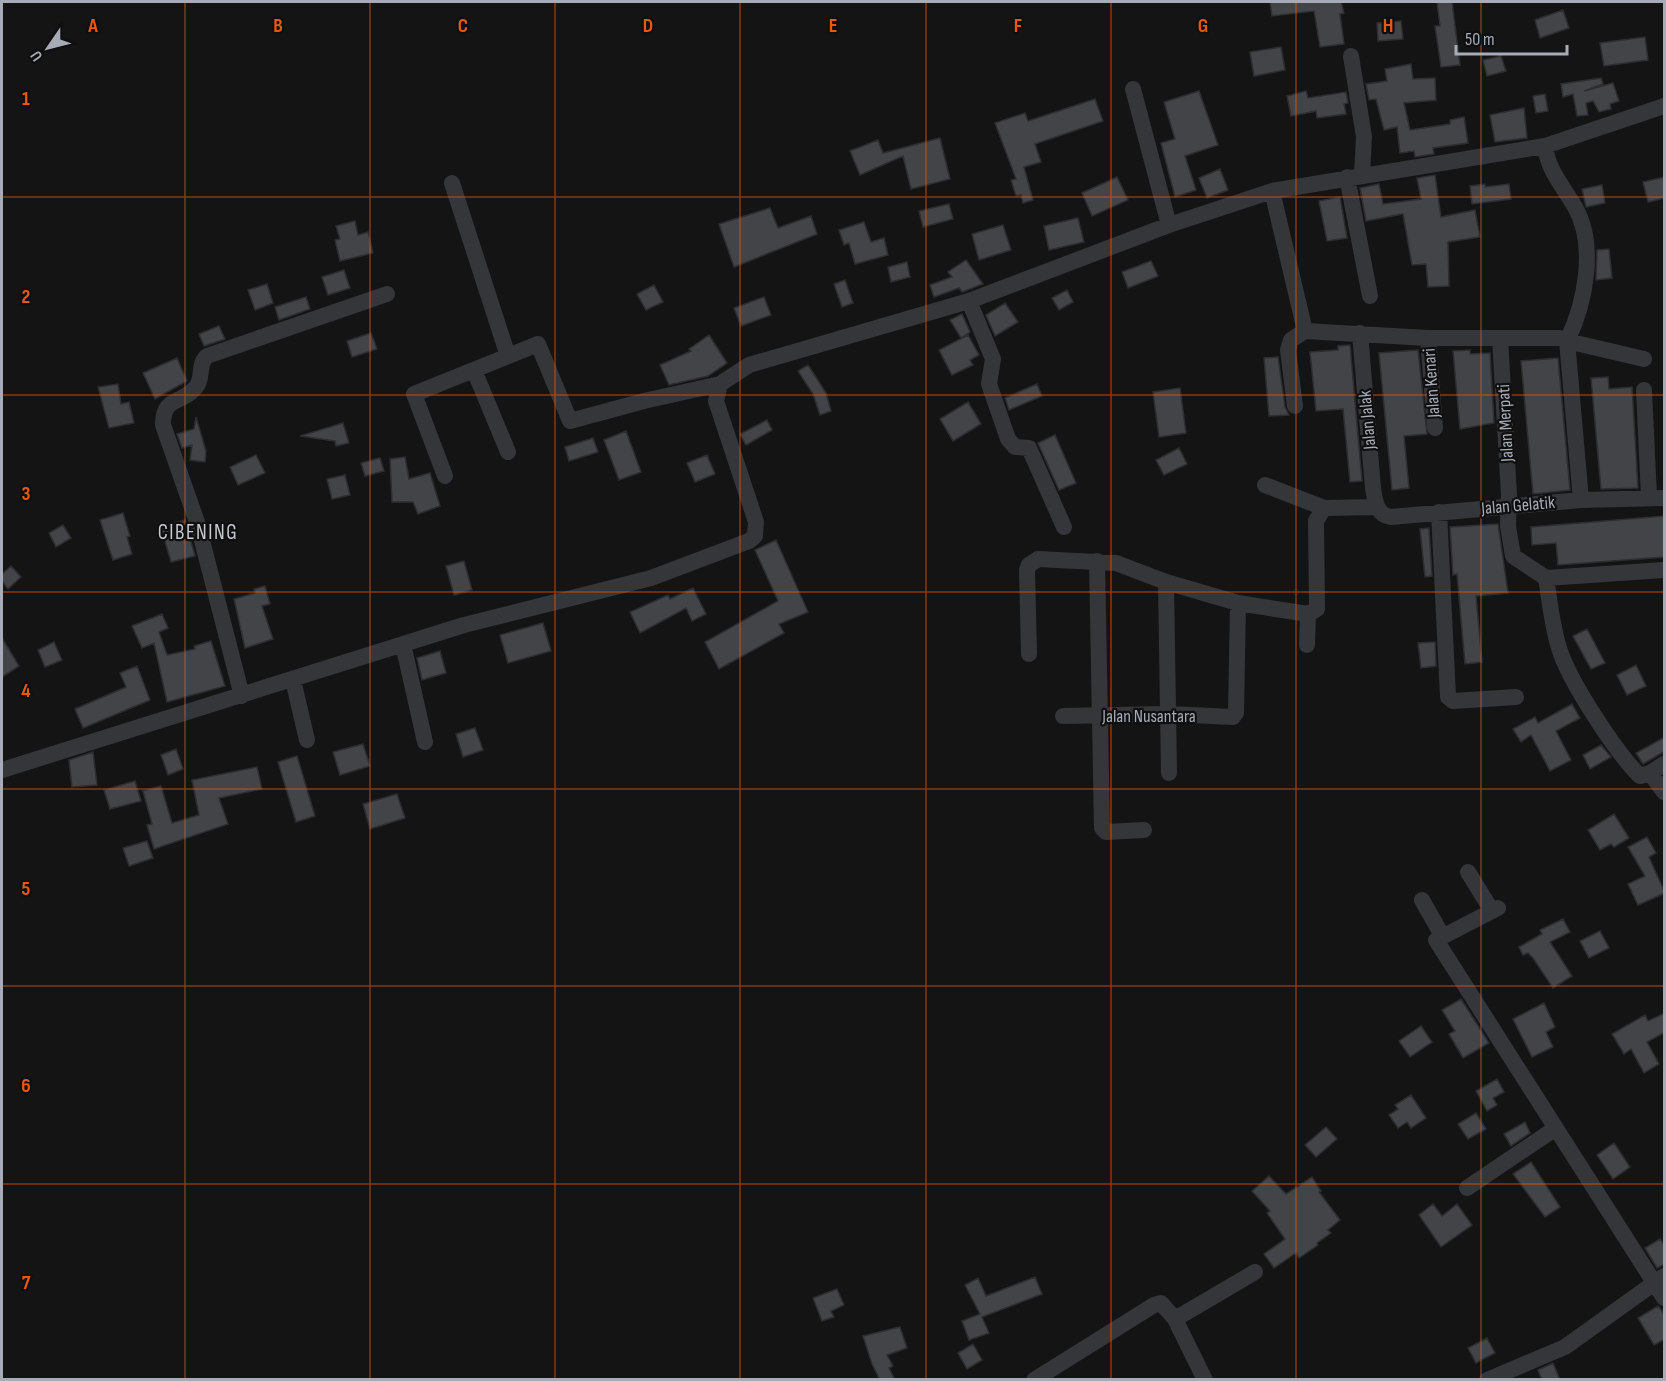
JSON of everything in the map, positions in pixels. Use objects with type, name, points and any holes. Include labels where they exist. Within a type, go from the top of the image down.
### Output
[{"type":"street","points":[[1351,56],[1363,125],[1354,176],[1370,296]]},
{"type":"street","points":[[1133,89],[1169,225]]},
{"type":"street","points":[[445,476],[414,394],[538,344],[570,421],[644,400],[720,384],[749,366],[969,301],[1169,225],[1272,191],[1545,146],[1665,106]]},
{"type":"street","points":[[1545,146],[1551,170],[1576,209],[1585,245],[1583,297],[1567,341],[1581,500]]},
{"type":"street","points":[[452,183],[508,356]]},
{"type":"street","points":[[1272,191],[1305,331]]},
{"type":"street","points":[[242,696],[198,525],[164,425],[164,413],[170,403],[192,392],[198,385],[202,360],[207,356],[387,294]]},
{"type":"street","points":[[969,301],[993,359],[989,384],[1008,439],[1015,447],[1029,448],[1064,527]]},
{"type":"street","points":[[1295,406],[1288,350],[1291,340],[1305,331],[1428,338],[1560,338],[1644,359]]},
{"type":"street","name":"Jalan Jalak","points":[[1360,333],[1373,488],[1377,507]]},
{"type":"street","name":"Jalan Kenari","points":[[1428,338],[1435,428]]},
{"type":"street","name":"Jalan Merpati","points":[[1500,338],[1510,551],[1519,560],[1546,578]]},
{"type":"street","points":[[474,370],[507,452]]},
{"type":"street","points":[[2,770],[464,625],[651,578],[753,539],[756,522],[717,408],[720,384]]},
{"type":"street","points":[[1644,390],[1657,498]]},
{"type":"street","points":[[1029,654],[1029,565],[1038,559],[1116,563],[1166,582],[1238,603],[1308,614],[1317,609],[1316,521],[1324,508],[1265,485]]},
{"type":"street","name":"Jalan Gelatik","points":[[1324,508],[1377,507],[1386,516],[1581,500],[1657,498]]},
{"type":"street","points":[[1439,512],[1449,699],[1453,701],[1516,697]]},
{"type":"street","points":[[1097,561],[1101,828],[1107,832],[1144,830]]},
{"type":"street","points":[[1665,570],[1546,578],[1557,642],[1567,667],[1599,722],[1633,769],[1642,777],[1665,764]]},
{"type":"street","points":[[1166,582],[1169,773]]},
{"type":"street","name":"Jalan Nusantara","points":[[1063,716],[1169,714],[1234,716],[1238,603]]},
{"type":"street","points":[[1307,645],[1308,614]]},
{"type":"street","points":[[403,644],[425,742]]},
{"type":"street","points":[[293,680],[307,740]]},
{"type":"street","points":[[1650,773],[1665,792]]},
{"type":"street","points":[[1468,872],[1495,910],[1436,940],[1556,1128],[1660,1279],[1665,1298]]},
{"type":"street","points":[[1422,900],[1443,937]]},
{"type":"street","points":[[1467,1188],[1556,1128]]},
{"type":"street","points":[[1175,1319],[1255,1272]]},
{"type":"street","points":[[1487,1380],[1565,1347],[1660,1279]]},
{"type":"street","points":[[1034,1380],[1154,1305],[1161,1303],[1175,1319],[1205,1380]]},
{"type":"building","points":[[1270,2],[1341,2],[1344,13],[1340,14],[1344,44],[1320,47],[1314,11],[1272,16]]},
{"type":"building","points":[[1437,2],[1452,2],[1460,65],[1441,67],[1435,26],[1440,26]]},
{"type":"building","points":[[1563,10],[1569,28],[1540,38],[1535,20]]},
{"type":"building","points":[[1401,21],[1403,39],[1378,41],[1377,23]]},
{"type":"building","points":[[1645,37],[1648,60],[1604,66],[1600,43]]},
{"type":"building","points":[[1281,47],[1285,70],[1254,76],[1250,52]]},
{"type":"building","points":[[1501,56],[1506,71],[1487,76],[1483,60]]},
{"type":"building","points":[[1411,64],[1413,79],[1435,78],[1436,100],[1404,103],[1410,130],[1450,124],[1450,120],[1464,117],[1468,143],[1433,148],[1434,154],[1415,157],[1414,151],[1400,153],[1397,127],[1384,130],[1376,99],[1369,100],[1366,84],[1387,81],[1385,69]]},
{"type":"building","points":[[1601,78],[1603,84],[1584,91],[1613,83],[1619,101],[1610,104],[1611,109],[1599,112],[1593,101],[1586,103],[1588,115],[1577,116],[1573,94],[1563,97],[1561,84]]},
{"type":"building","points":[[1199,91],[1218,145],[1185,156],[1196,190],[1175,197],[1161,143],[1175,139],[1164,102]]},
{"type":"building","points":[[1306,91],[1308,98],[1346,92],[1348,103],[1344,104],[1346,114],[1317,118],[1316,111],[1291,116],[1287,96]]},
{"type":"building","points":[[1545,94],[1548,111],[1536,113],[1533,96]]},
{"type":"building","points":[[1095,99],[1103,121],[1035,144],[1041,162],[1024,167],[1033,200],[1023,203],[1021,195],[1016,196],[1011,180],[1016,179],[995,123],[1025,113],[1028,121]]},
{"type":"building","points":[[1524,108],[1527,138],[1495,142],[1490,115]]},
{"type":"building","points":[[940,138],[950,179],[911,189],[903,156],[860,175],[850,151],[878,140],[883,153]]},
{"type":"building","points":[[1220,169],[1228,190],[1207,198],[1199,178]]},
{"type":"building","points":[[1435,175],[1441,217],[1475,210],[1480,237],[1448,242],[1449,286],[1428,287],[1426,264],[1412,265],[1403,214],[1366,221],[1360,188],[1379,184],[1383,204],[1421,199],[1417,178]]},
{"type":"building","points":[[1117,177],[1128,200],[1092,216],[1082,193]]},
{"type":"building","points":[[1665,177],[1665,198],[1648,202],[1643,182]]},
{"type":"building","points":[[1485,184],[1485,187],[1509,184],[1511,199],[1472,204],[1470,186]]},
{"type":"building","points":[[1602,185],[1605,203],[1586,207],[1582,189]]},
{"type":"building","points":[[1340,197],[1347,238],[1327,241],[1319,201]]},
{"type":"building","points":[[949,204],[953,219],[923,227],[919,211]]},
{"type":"building","points":[[770,208],[778,228],[811,216],[817,234],[734,267],[719,224]]},
{"type":"building","points":[[1078,218],[1084,242],[1049,250],[1044,226]]},
{"type":"building","points":[[355,221],[358,235],[368,232],[373,253],[340,261],[335,240],[340,239],[336,226]]},
{"type":"building","points":[[864,222],[871,242],[884,238],[888,255],[855,264],[849,243],[844,245],[839,230]]},
{"type":"building","points":[[1003,225],[1011,250],[979,260],[972,234]]},
{"type":"building","points":[[1609,249],[1612,278],[1596,280],[1597,250]]},
{"type":"building","points":[[966,260],[983,284],[962,292],[959,288],[934,297],[930,285],[952,277],[948,272]]},
{"type":"building","points":[[1151,261],[1158,276],[1128,288],[1122,272]]},
{"type":"building","points":[[907,262],[910,277],[891,282],[888,267]]},
{"type":"building","points":[[344,270],[350,288],[328,295],[322,277]]},
{"type":"building","points":[[845,280],[853,303],[842,307],[834,284]]},
{"type":"building","points":[[267,284],[273,303],[255,310],[248,290]]},
{"type":"building","points":[[654,285],[663,302],[646,310],[637,294]]},
{"type":"building","points":[[1067,290],[1073,302],[1059,310],[1052,298]]},
{"type":"building","points":[[306,297],[310,309],[279,320],[275,307]]},
{"type":"building","points":[[764,297],[771,315],[741,326],[734,308]]},
{"type":"building","points":[[1005,303],[1018,322],[995,336],[986,315]]},
{"type":"building","points":[[962,314],[970,332],[961,338],[950,320]]},
{"type":"building","points":[[219,326],[225,339],[204,346],[199,334]]},
{"type":"building","points":[[371,333],[377,349],[352,357],[347,341]]},
{"type":"building","points":[[709,335],[727,363],[708,376],[669,385],[660,365],[691,351],[689,349]]},
{"type":"building","points":[[968,335],[979,355],[970,360],[973,365],[952,375],[939,350]]},
{"type":"building","points":[[1350,345],[1362,481],[1350,482],[1343,409],[1316,411],[1310,352],[1338,350],[1338,346]]},
{"type":"building","points":[[1418,350],[1427,434],[1404,436],[1409,488],[1392,490],[1379,353]]},
{"type":"building","points":[[1470,350],[1470,354],[1490,353],[1494,423],[1460,429],[1453,351]]},
{"type":"building","points":[[1278,357],[1285,407],[1289,415],[1269,416],[1264,358]]},
{"type":"building","points":[[177,358],[187,381],[155,399],[143,373]]},
{"type":"building","points":[[1558,358],[1570,490],[1533,494],[1521,361]]},
{"type":"building","points":[[808,365],[826,393],[831,411],[820,415],[813,394],[798,371]]},
{"type":"building","points":[[1608,377],[1609,389],[1632,387],[1638,488],[1601,489],[1591,378]]},
{"type":"building","points":[[118,384],[121,404],[129,402],[134,423],[109,428],[98,387]]},
{"type":"building","points":[[1037,384],[1042,396],[1009,410],[1005,398]]},
{"type":"building","points":[[1180,388],[1186,433],[1159,437],[1153,392]]},
{"type":"building","points":[[968,402],[981,424],[953,441],[940,419]]},
{"type":"building","points":[[196,417],[206,451],[205,462],[190,460],[192,445],[182,448],[177,434],[194,429]]},
{"type":"building","points":[[767,420],[772,430],[746,445],[740,434]]},
{"type":"building","points":[[343,423],[349,443],[336,446],[335,441],[300,436]]},
{"type":"building","points":[[626,431],[641,472],[619,480],[604,440]]},
{"type":"building","points":[[1055,435],[1076,483],[1059,490],[1038,443]]},
{"type":"building","points":[[593,438],[598,452],[569,461],[565,447]]},
{"type":"building","points":[[1179,448],[1187,464],[1164,475],[1156,460]]},
{"type":"building","points":[[256,455],[265,473],[238,485],[230,467]]},
{"type":"building","points":[[707,455],[715,474],[695,482],[687,463]]},
{"type":"building","points":[[405,457],[409,479],[430,473],[440,506],[418,514],[413,502],[392,502],[390,459]]},
{"type":"building","points":[[380,458],[384,471],[365,476],[361,463]]},
{"type":"building","points":[[345,475],[350,495],[332,499],[327,479]]},
{"type":"building","points":[[123,513],[130,536],[127,537],[132,554],[113,560],[100,520]]},
{"type":"building","points":[[1665,516],[1665,557],[1558,565],[1556,543],[1532,545],[1531,527]]},
{"type":"building","points":[[185,520],[195,556],[171,562],[161,527]]},
{"type":"building","points":[[1498,524],[1508,593],[1476,596],[1482,662],[1465,664],[1457,574],[1453,575],[1450,527]]},
{"type":"building","points":[[63,525],[71,538],[56,547],[49,533]]},
{"type":"building","points":[[1429,528],[1432,576],[1425,577],[1420,529]]},
{"type":"building","points":[[776,540],[808,612],[779,624],[784,633],[719,669],[705,642],[778,601],[755,550]]},
{"type":"building","points":[[464,561],[472,590],[454,595],[446,566]]},
{"type":"building","points":[[11,566],[21,577],[8,589],[2,581],[2,574]]},
{"type":"building","points":[[265,586],[270,604],[262,606],[273,639],[245,648],[234,599],[255,593],[254,589]]},
{"type":"building","points":[[693,588],[706,614],[692,621],[686,608],[640,633],[630,612],[668,595],[670,599]]},
{"type":"building","points":[[162,614],[168,628],[159,632],[167,655],[195,649],[194,646],[211,641],[225,686],[167,702],[154,643],[142,648],[132,626]]},
{"type":"building","points":[[543,623],[551,651],[508,663],[500,635]]},
{"type":"building","points":[[1587,629],[1605,663],[1591,669],[1573,636]]},
{"type":"building","points":[[2,638],[19,666],[2,677]]},
{"type":"building","points":[[54,642],[62,660],[45,667],[38,650]]},
{"type":"building","points":[[1435,642],[1436,666],[1421,668],[1418,643]]},
{"type":"building","points":[[440,651],[446,673],[422,680],[417,658]]},
{"type":"building","points":[[1636,665],[1646,686],[1627,695],[1617,675]]},
{"type":"building","points":[[137,666],[150,700],[83,728],[75,709],[126,687],[120,673]]},
{"type":"building","points":[[1572,704],[1580,718],[1556,731],[1571,760],[1550,771],[1531,735],[1521,742],[1513,729],[1535,717],[1538,723]]},
{"type":"building","points":[[475,728],[483,750],[463,757],[456,734]]},
{"type":"building","points":[[1665,737],[1665,751],[1643,764],[1636,753]]},
{"type":"building","points":[[363,744],[370,766],[340,775],[333,752]]},
{"type":"building","points":[[1601,745],[1611,757],[1590,769],[1583,755]]},
{"type":"building","points":[[176,749],[183,769],[168,775],[161,755]]},
{"type":"building","points":[[93,752],[97,785],[72,787],[69,760]]},
{"type":"building","points":[[297,756],[315,816],[296,822],[278,762]]},
{"type":"building","points":[[257,767],[262,789],[219,798],[228,824],[154,849],[147,825],[152,824],[143,791],[161,786],[172,823],[199,815],[192,780]]},
{"type":"building","points":[[135,781],[141,801],[110,809],[104,790]]},
{"type":"building","points":[[397,794],[405,818],[370,829],[363,804]]},
{"type":"building","points":[[1614,814],[1629,838],[1614,847],[1611,844],[1600,850],[1588,830]]},
{"type":"building","points":[[1647,837],[1656,853],[1649,857],[1665,893],[1638,905],[1628,884],[1645,876],[1628,847]]},
{"type":"building","points":[[147,841],[153,858],[129,866],[123,848]]},
{"type":"building","points":[[1563,919],[1570,932],[1550,942],[1572,976],[1553,988],[1533,958],[1528,953],[1523,955],[1519,947],[1542,934],[1540,930]]},
{"type":"building","points":[[1600,931],[1609,948],[1589,958],[1580,941]]},
{"type":"building","points":[[1461,999],[1489,1043],[1463,1058],[1449,1034],[1455,1031],[1442,1010]]},
{"type":"building","points":[[1544,1003],[1555,1027],[1546,1032],[1553,1047],[1532,1057],[1513,1019]]},
{"type":"building","points":[[1665,1013],[1665,1032],[1647,1042],[1659,1064],[1644,1073],[1631,1049],[1624,1054],[1612,1034],[1645,1015],[1648,1021]]},
{"type":"building","points":[[1421,1026],[1432,1042],[1410,1057],[1399,1041]]},
{"type":"building","points":[[1497,1079],[1504,1092],[1493,1098],[1497,1105],[1487,1111],[1476,1091]]},
{"type":"building","points":[[1411,1095],[1426,1118],[1411,1128],[1407,1122],[1398,1128],[1389,1115],[1398,1109],[1395,1105]]},
{"type":"building","points":[[1476,1113],[1486,1129],[1468,1139],[1458,1124]]},
{"type":"building","points":[[1525,1122],[1530,1133],[1511,1146],[1504,1134]]},
{"type":"building","points":[[1326,1127],[1337,1139],[1316,1157],[1305,1145]]},
{"type":"building","points":[[1614,1143],[1630,1167],[1613,1179],[1597,1155]]},
{"type":"building","points":[[1531,1162],[1560,1207],[1545,1217],[1513,1174]]},
{"type":"building","points":[[1269,1176],[1286,1194],[1312,1177],[1321,1191],[1319,1192],[1340,1220],[1328,1230],[1331,1233],[1317,1243],[1318,1245],[1299,1258],[1296,1253],[1274,1268],[1264,1254],[1285,1239],[1267,1213],[1270,1211],[1252,1191]]},
{"type":"building","points":[[1433,1204],[1442,1216],[1457,1204],[1472,1225],[1441,1247],[1419,1215]]},
{"type":"building","points":[[1660,1239],[1665,1246],[1665,1264],[1657,1268],[1645,1248]]},
{"type":"building","points":[[1035,1277],[1042,1294],[982,1317],[989,1333],[969,1340],[962,1321],[980,1314],[965,1285],[978,1278],[986,1296]]},
{"type":"building","points":[[837,1289],[844,1305],[831,1311],[834,1317],[822,1321],[813,1298]]},
{"type":"building","points":[[1658,1306],[1665,1315],[1665,1339],[1654,1345],[1638,1318]]},
{"type":"building","points":[[900,1327],[907,1348],[887,1355],[893,1366],[889,1368],[895,1380],[880,1380],[863,1336]]},
{"type":"building","points":[[1487,1338],[1495,1353],[1476,1363],[1468,1348]]},
{"type":"building","points":[[973,1344],[982,1360],[967,1369],[958,1353]]},
{"type":"building","points":[[1553,1363],[1560,1380],[1542,1380],[1538,1370]]},
{"type":"district","name":"CIBENING","points":[[198,532]]}]
